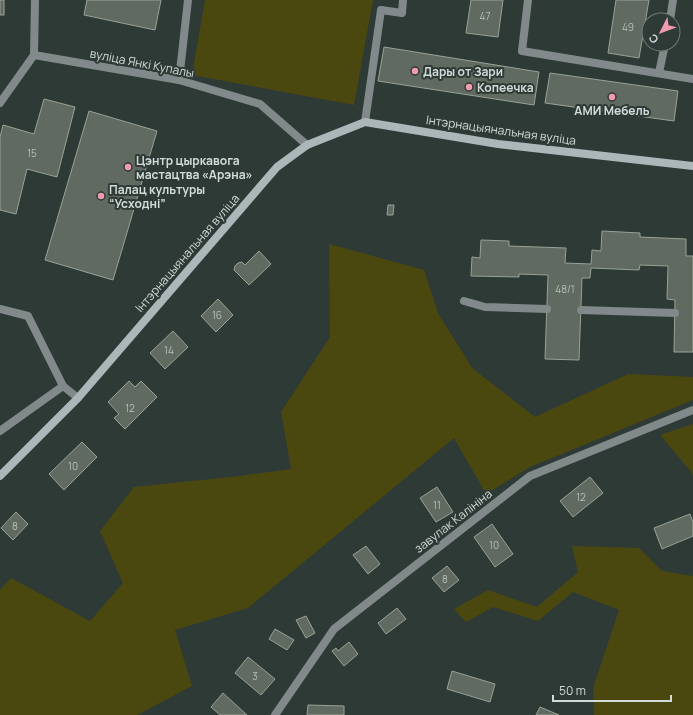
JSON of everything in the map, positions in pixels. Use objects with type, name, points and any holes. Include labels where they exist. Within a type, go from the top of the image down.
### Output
[{"type":"main road","name":"Інтэрнацыянальная вуліца","points":[[0,476],[78,398],[277,167],[307,145],[365,122],[498,144],[693,166]]},
{"type":"street","points":[[0,103],[34,55],[35,0]]},
{"type":"street","points":[[179,80],[188,0]]},
{"type":"street","points":[[365,122],[381,10],[402,13],[404,0]]},
{"type":"street","points":[[528,0],[522,51],[693,78]]},
{"type":"street","points":[[671,12],[673,0]]},
{"type":"street","points":[[659,73],[663,52]]},
{"type":"street","name":"вуліца Янкі Купалы","points":[[34,55],[179,80],[260,104],[307,145]]},
{"type":"street","points":[[464,301],[485,307],[547,309]]},
{"type":"street","points":[[0,309],[28,316],[63,386],[78,398]]},
{"type":"street","points":[[581,310],[675,313]]},
{"type":"street","points":[[0,431],[63,386]]},
{"type":"street","name":"завулак Калініна","points":[[276,715],[334,629],[530,476],[693,410]]},
{"type":"shaded area","points":[[205,0],[373,0],[354,105],[192,75]]},
{"type":"shaded area","points":[[329,244],[424,270],[438,313],[472,368],[535,417],[628,374],[693,377],[693,400],[530,467],[486,494],[454,438],[248,608],[175,630],[192,686],[137,715],[0,715],[0,590],[11,578],[90,621],[123,583],[100,531],[134,487],[291,469],[281,412],[330,337]]},
{"type":"shaded area","points":[[693,424],[693,477],[692,473],[660,435]]},
{"type":"shaded area","points":[[572,546],[639,548],[662,571],[693,576],[693,715],[594,715],[593,688],[619,610],[573,592],[538,621],[493,607],[466,622],[454,609],[488,590],[537,607],[578,572]]},
{"type":"building","points":[[0,0],[4,0],[4,15],[0,15]]},
{"type":"building","points":[[87,0],[161,0],[155,30],[84,15]]},
{"type":"building","points":[[471,0],[503,0],[498,37],[466,33]]},
{"type":"building","points":[[616,0],[649,0],[647,12],[641,12],[641,46],[639,58],[608,53]]},
{"type":"building","points":[[384,47],[539,72],[534,105],[378,81]]},
{"type":"building","name":"АМИ Мебель","points":[[550,73],[678,91],[674,121],[545,103]]},
{"type":"building","points":[[44,99],[75,107],[57,177],[27,169],[16,214],[0,210],[0,137],[3,125],[34,134]]},
{"type":"building","name":"Палац культуры “Усходні”","points":[[89,111],[157,131],[113,280],[45,260]]},
{"type":"building","points":[[388,205],[394,205],[393,215],[387,215]]},
{"type":"building","points":[[602,231],[640,233],[640,237],[686,239],[686,256],[693,256],[693,352],[674,352],[675,300],[667,299],[668,266],[640,265],[639,270],[591,268],[590,278],[582,278],[579,360],[545,359],[548,275],[519,274],[519,277],[471,276],[472,257],[480,258],[481,240],[509,241],[509,246],[566,248],[565,263],[591,264],[592,250],[601,251]]},
{"type":"building","points":[[259,251],[271,264],[249,285],[234,270],[235,266],[242,262],[245,265]]},
{"type":"building","points":[[218,299],[233,315],[216,332],[201,316]]},
{"type":"building","points":[[173,331],[188,347],[165,369],[150,353]]},
{"type":"building","points":[[129,381],[135,387],[141,381],[157,397],[125,429],[114,418],[119,414],[108,402]]},
{"type":"building","points":[[82,442],[97,457],[64,490],[49,474]]},
{"type":"building","points":[[590,477],[603,493],[573,517],[560,501]]},
{"type":"building","points":[[437,487],[453,512],[436,522],[420,498]]},
{"type":"building","points":[[16,512],[28,524],[13,540],[1,528]]},
{"type":"building","points":[[690,514],[693,522],[693,536],[662,549],[654,528]]},
{"type":"building","points":[[492,524],[513,554],[495,567],[474,537]]},
{"type":"building","points":[[366,546],[380,564],[368,574],[353,555]]},
{"type":"building","points":[[447,566],[459,580],[444,592],[432,578]]},
{"type":"building","points":[[397,608],[406,619],[386,634],[378,623]]},
{"type":"building","points":[[306,616],[315,633],[306,638],[296,620]]},
{"type":"building","points":[[275,629],[294,640],[287,650],[269,639]]},
{"type":"building","points":[[349,642],[358,654],[344,666],[332,651],[336,648],[338,651]]},
{"type":"building","points":[[248,657],[275,679],[261,695],[235,673]]},
{"type":"building","points":[[452,671],[495,684],[490,702],[447,689]]},
{"type":"building","points":[[223,693],[247,715],[220,715],[211,707]]},
{"type":"building","points":[[308,705],[344,706],[344,715],[307,715]]},
{"type":"building","points":[[540,707],[559,715],[536,715]]},
{"type":"place","name":"Дары от Зари","points":[[415,71]]},
{"type":"place","name":"Копеечка","points":[[469,87]]},
{"type":"place","name":"АМИ Мебель","points":[[612,97]]},
{"type":"place","name":"Цэнтр цыркавога мастацтва «Арэна»","points":[[128,167]]},
{"type":"place","name":"Палац культуры “Усходні”","points":[[101,196]]}]
